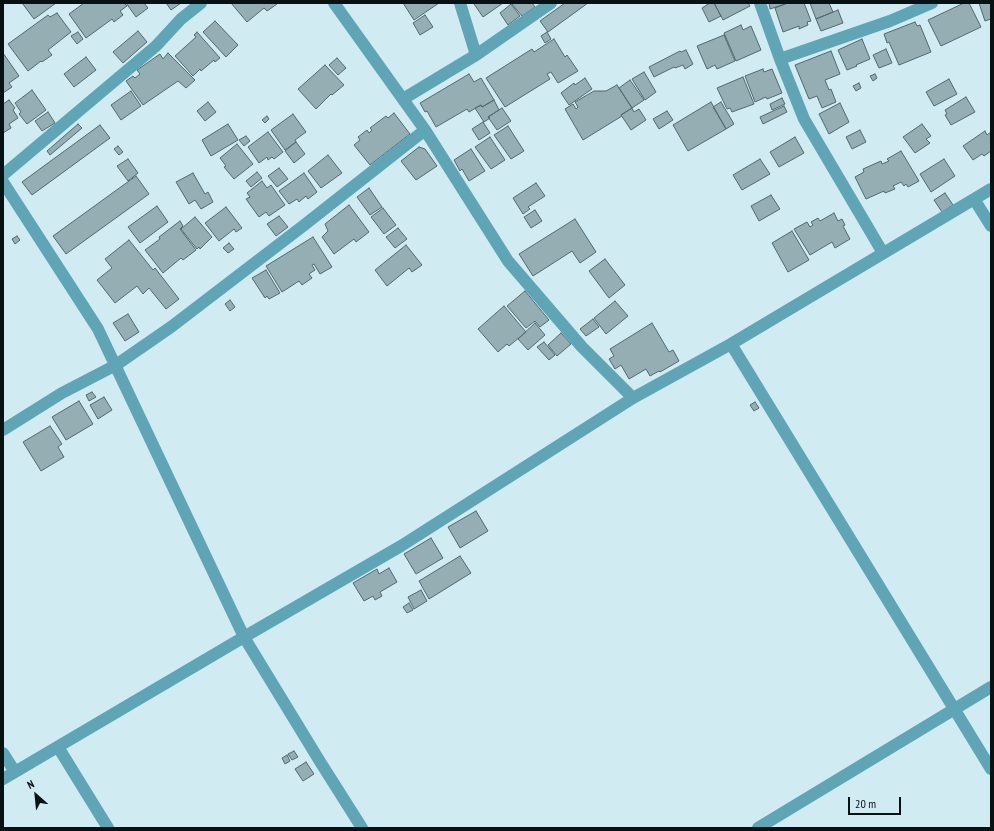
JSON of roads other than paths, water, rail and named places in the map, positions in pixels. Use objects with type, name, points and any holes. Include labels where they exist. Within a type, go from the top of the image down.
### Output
[{"type":"street","points":[[3,175],[156,46],[181,19],[200,3]]},
{"type":"street","points":[[334,3],[425,130],[508,261],[582,347],[633,398]]},
{"type":"street","points":[[460,3],[476,56]]},
{"type":"street","points":[[403,99],[476,56],[551,3]]},
{"type":"street","points":[[760,3],[780,60],[804,120],[883,253]]},
{"type":"street","points":[[780,60],[890,21],[932,3]]},
{"type":"street","points":[[3,430],[62,393],[116,365],[172,327],[425,130]]},
{"type":"street","points":[[3,182],[98,329],[244,637],[362,828]]},
{"type":"street","points":[[3,779],[401,546],[633,398],[731,344],[991,189]]},
{"type":"street","points":[[974,199],[991,226]]},
{"type":"street","points":[[731,344],[991,769]]},
{"type":"street","points":[[758,828],[991,687]]},
{"type":"street","points":[[58,747],[108,828]]},
{"type":"street","points":[[3,753],[15,772]]}]
